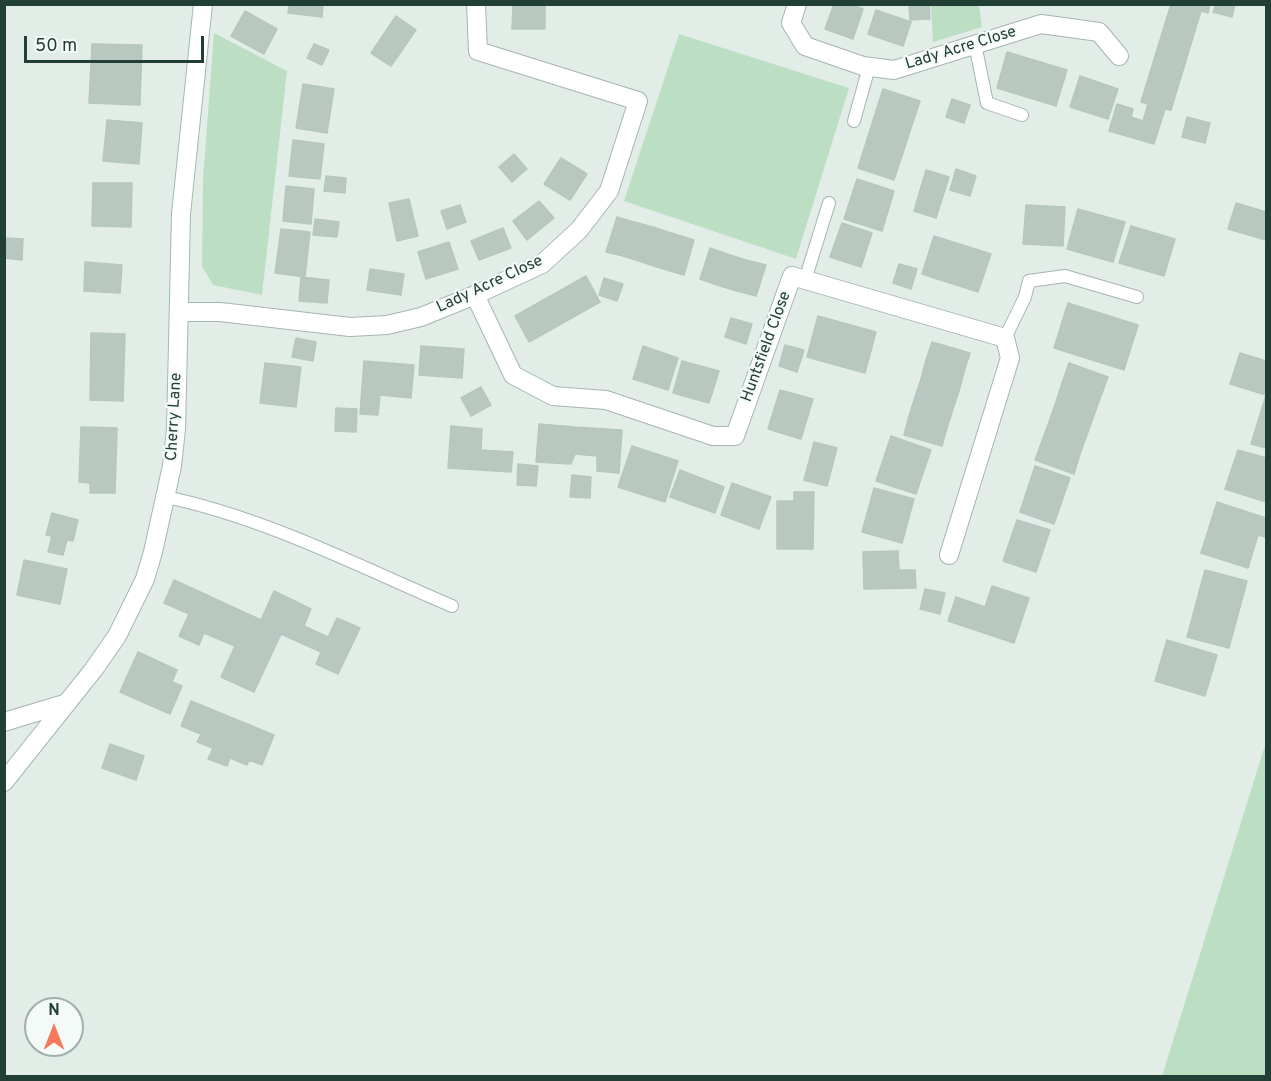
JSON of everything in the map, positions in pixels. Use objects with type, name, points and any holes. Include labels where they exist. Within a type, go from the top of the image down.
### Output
[{"type":"street","name":"Cherry Lane","points":[[5,777],[67,704],[117,636],[134,603],[151,561],[166,497],[176,429],[181,214],[203,4]]},
{"type":"street","name":"Lady Acre Close","points":[[179,312],[241,314],[350,327],[387,325],[421,317],[542,264],[579,230],[609,191],[638,101],[478,51],[476,4]]},
{"type":"street","name":"Lady Acre Close","points":[[797,4],[791,23],[805,46],[869,67],[894,70],[1041,24],[1099,32],[1119,56]]},
{"type":"street","name":"Huntsfield Close","points":[[475,295],[513,375],[553,396],[606,400],[713,436],[735,436],[792,276],[1005,338]]},
{"type":"street","points":[[949,555],[1010,358],[1005,338]]},
{"type":"street","points":[[4,722],[67,704]]},
{"type":"lane","points":[[975,44],[987,103],[1022,115]]},
{"type":"lane","points":[[854,121],[869,67]]},
{"type":"lane","points":[[805,280],[829,203]]},
{"type":"lane","points":[[1005,338],[1025,297],[1029,280],[1065,276],[1137,297]]},
{"type":"lane","points":[[166,497],[254,520],[452,606]]},
{"type":"green space","points":[[931,5],[979,5],[982,27],[933,42]]},
{"type":"green space","points":[[214,33],[287,71],[262,295],[213,285],[202,266],[203,179]]},
{"type":"green space","points":[[679,34],[849,88],[796,259],[624,201]]},
{"type":"green space","points":[[1266,742],[1266,1076],[1162,1076]]},
{"type":"building","points":[[289,4],[323,4],[322,17],[288,13]]},
{"type":"building","points":[[513,4],[545,4],[545,29],[512,29]]},
{"type":"building","points":[[834,4],[849,4],[863,9],[853,39],[825,29]]},
{"type":"building","points":[[909,4],[929,4],[930,19],[910,20]]},
{"type":"building","points":[[1171,4],[1210,4],[1208,13],[1201,11],[1171,110],[1165,109],[1154,144],[1109,131],[1117,104],[1133,109],[1131,117],[1143,121],[1148,104],[1141,102]]},
{"type":"building","points":[[1216,4],[1235,4],[1232,17],[1213,12]]},
{"type":"building","points":[[876,10],[911,22],[903,46],[868,34]]},
{"type":"building","points":[[245,11],[277,29],[264,54],[231,36]]},
{"type":"building","points":[[396,16],[416,30],[391,66],[371,53]]},
{"type":"building","points":[[92,44],[142,45],[140,105],[89,103]]},
{"type":"building","points":[[314,44],[329,50],[322,65],[307,58]]},
{"type":"building","points":[[1007,52],[1067,70],[1056,106],[997,88]]},
{"type":"building","points":[[1080,76],[1118,89],[1108,119],[1070,107]]},
{"type":"building","points":[[303,84],[334,89],[327,133],[296,128]]},
{"type":"building","points":[[883,89],[920,101],[894,180],[858,168]]},
{"type":"building","points":[[952,99],[970,105],[964,123],[946,117]]},
{"type":"building","points":[[1187,117],[1210,123],[1205,143],[1182,137]]},
{"type":"building","points":[[107,120],[142,123],[139,164],[103,161]]},
{"type":"building","points":[[293,140],[324,144],[320,179],[289,176]]},
{"type":"building","points":[[514,154],[527,169],[512,182],[499,167]]},
{"type":"building","points":[[561,158],[587,174],[570,200],[544,184]]},
{"type":"building","points":[[956,169],[976,176],[970,196],[950,190]]},
{"type":"building","points":[[926,170],[949,177],[936,218],[914,211]]},
{"type":"building","points":[[326,176],[346,178],[345,193],[324,191]]},
{"type":"building","points":[[857,179],[894,191],[882,231],[844,219]]},
{"type":"building","points":[[93,183],[132,183],[131,227],[92,226]]},
{"type":"building","points":[[286,186],[314,189],[311,224],[283,221]]},
{"type":"building","points":[[409,199],[418,236],[397,241],[389,203]]},
{"type":"building","points":[[539,201],[554,218],[527,240],[513,221]]},
{"type":"building","points":[[1236,203],[1266,212],[1266,240],[1228,229]]},
{"type":"building","points":[[460,205],[466,222],[447,229],[441,211]]},
{"type":"building","points":[[1026,205],[1065,207],[1063,246],[1023,244]]},
{"type":"building","points":[[1078,209],[1125,222],[1113,262],[1067,249]]},
{"type":"building","points":[[617,217],[634,222],[623,256],[606,252]]},
{"type":"building","points":[[315,219],[339,222],[337,237],[313,235]]},
{"type":"building","points":[[634,222],[653,227],[642,262],[623,256]]},
{"type":"building","points":[[842,223],[872,233],[861,267],[830,257]]},
{"type":"building","points":[[1131,226],[1175,239],[1164,276],[1119,263]]},
{"type":"building","points":[[653,227],[671,233],[660,268],[642,262]]},
{"type":"building","points":[[503,228],[511,248],[479,260],[471,241]]},
{"type":"building","points":[[281,229],[310,232],[305,277],[275,273]]},
{"type":"building","points":[[671,233],[694,240],[684,275],[660,268]]},
{"type":"building","points":[[934,236],[991,254],[978,292],[922,274]]},
{"type":"building","points":[[4,238],[23,239],[22,260],[4,258]]},
{"type":"building","points":[[449,242],[458,269],[426,279],[418,252]]},
{"type":"building","points":[[710,248],[727,254],[717,285],[700,279]]},
{"type":"building","points":[[727,254],[746,260],[737,291],[717,285]]},
{"type":"building","points":[[746,260],[766,265],[756,296],[737,291]]},
{"type":"building","points":[[85,262],[122,265],[120,293],[84,291]]},
{"type":"building","points":[[899,264],[917,269],[911,289],[893,283]]},
{"type":"building","points":[[370,269],[404,274],[401,295],[367,290]]},
{"type":"building","points":[[586,276],[600,302],[529,342],[515,316]]},
{"type":"building","points":[[301,277],[329,280],[327,303],[299,301]]},
{"type":"building","points":[[604,278],[623,284],[617,301],[599,295]]},
{"type":"building","points":[[1068,303],[1138,325],[1124,370],[1054,348]]},
{"type":"building","points":[[818,316],[876,332],[865,373],[807,357]]},
{"type":"building","points":[[731,318],[752,324],[746,344],[725,337]]},
{"type":"building","points":[[91,333],[125,334],[123,401],[90,400]]},
{"type":"building","points":[[296,338],[316,342],[313,361],[292,357]]},
{"type":"building","points":[[932,342],[970,353],[964,372],[926,360]]},
{"type":"building","points":[[785,345],[804,350],[797,372],[779,366]]},
{"type":"building","points":[[421,346],[464,349],[462,378],[419,375]]},
{"type":"building","points":[[643,346],[678,358],[668,390],[633,379]]},
{"type":"building","points":[[1240,353],[1266,361],[1266,395],[1230,384]]},
{"type":"building","points":[[926,360],[964,372],[959,391],[921,379]]},
{"type":"building","points":[[364,361],[414,365],[411,398],[380,395],[378,415],[360,414]]},
{"type":"building","points":[[682,361],[719,371],[709,403],[673,393]]},
{"type":"building","points":[[265,363],[301,367],[296,407],[260,403]]},
{"type":"building","points":[[1069,363],[1108,377],[1101,396],[1062,383]]},
{"type":"building","points":[[921,379],[959,391],[953,409],[915,397]]},
{"type":"building","points":[[1062,383],[1101,396],[1094,415],[1056,402]]},
{"type":"building","points":[[481,387],[491,405],[471,416],[461,398]]},
{"type":"building","points":[[780,390],[813,399],[801,439],[768,429]]},
{"type":"building","points":[[1266,395],[1266,448],[1251,444]]},
{"type":"building","points":[[915,397],[953,409],[947,428],[909,416]]},
{"type":"building","points":[[1056,402],[1094,415],[1087,435],[1049,422]]},
{"type":"building","points":[[336,408],[357,409],[356,432],[335,431]]},
{"type":"building","points":[[909,416],[947,428],[942,446],[904,435]]},
{"type":"building","points":[[1049,422],[1087,435],[1080,454],[1042,441]]},
{"type":"building","points":[[539,424],[574,427],[571,464],[536,462]]},
{"type":"building","points":[[451,426],[482,429],[481,450],[513,452],[511,472],[448,468]]},
{"type":"building","points":[[81,427],[117,428],[115,493],[90,493],[90,483],[79,482]]},
{"type":"building","points":[[574,427],[622,430],[619,473],[597,471],[597,456],[575,454],[571,464]]},
{"type":"building","points":[[891,436],[931,450],[916,494],[876,481]]},
{"type":"building","points":[[1042,441],[1080,454],[1074,474],[1035,460]]},
{"type":"building","points":[[814,442],[837,448],[827,486],[804,480]]},
{"type":"building","points":[[632,446],[678,461],[665,502],[618,487]]},
{"type":"building","points":[[1238,450],[1266,458],[1266,502],[1225,489]]},
{"type":"building","points":[[518,464],[538,466],[536,486],[517,485]]},
{"type":"building","points":[[1035,466],[1070,478],[1054,524],[1020,512]]},
{"type":"building","points":[[680,470],[724,487],[715,513],[670,497]]},
{"type":"building","points":[[572,475],[591,477],[590,498],[570,497]]},
{"type":"building","points":[[732,483],[771,497],[759,529],[721,515]]},
{"type":"building","points":[[874,488],[914,499],[902,543],[862,532]]},
{"type":"building","points":[[794,492],[814,492],[813,549],[777,549],[777,501],[794,501]]},
{"type":"building","points":[[1217,502],[1266,518],[1266,537],[1258,535],[1248,568],[1201,553]]},
{"type":"building","points":[[52,513],[78,520],[73,541],[67,540],[63,555],[48,552],[52,536],[46,535]]},
{"type":"building","points":[[1017,520],[1050,530],[1036,572],[1003,561]]},
{"type":"building","points":[[898,551],[899,570],[915,570],[916,588],[864,589],[863,552]]},
{"type":"building","points":[[24,560],[67,569],[60,604],[17,595]]},
{"type":"building","points":[[1205,570],[1247,581],[1229,648],[1187,637]]},
{"type":"building","points":[[174,580],[261,620],[274,591],[311,609],[304,626],[328,637],[337,618],[360,628],[338,674],[316,664],[321,652],[281,634],[254,692],[221,677],[235,646],[204,633],[199,645],[179,636],[189,614],[164,603]]},
{"type":"building","points":[[992,586],[1029,598],[1014,643],[948,621],[956,597],[985,607]]},
{"type":"building","points":[[925,589],[945,593],[940,614],[920,609]]},
{"type":"building","points":[[1167,640],[1217,655],[1205,696],[1155,681]]},
{"type":"building","points":[[138,652],[177,670],[172,682],[182,686],[170,714],[120,692]]},
{"type":"building","points":[[191,701],[274,735],[262,765],[249,760],[247,765],[230,758],[227,766],[208,759],[213,748],[197,742],[201,734],[181,726]]},
{"type":"building","points":[[110,744],[144,756],[136,780],[102,768]]}]
